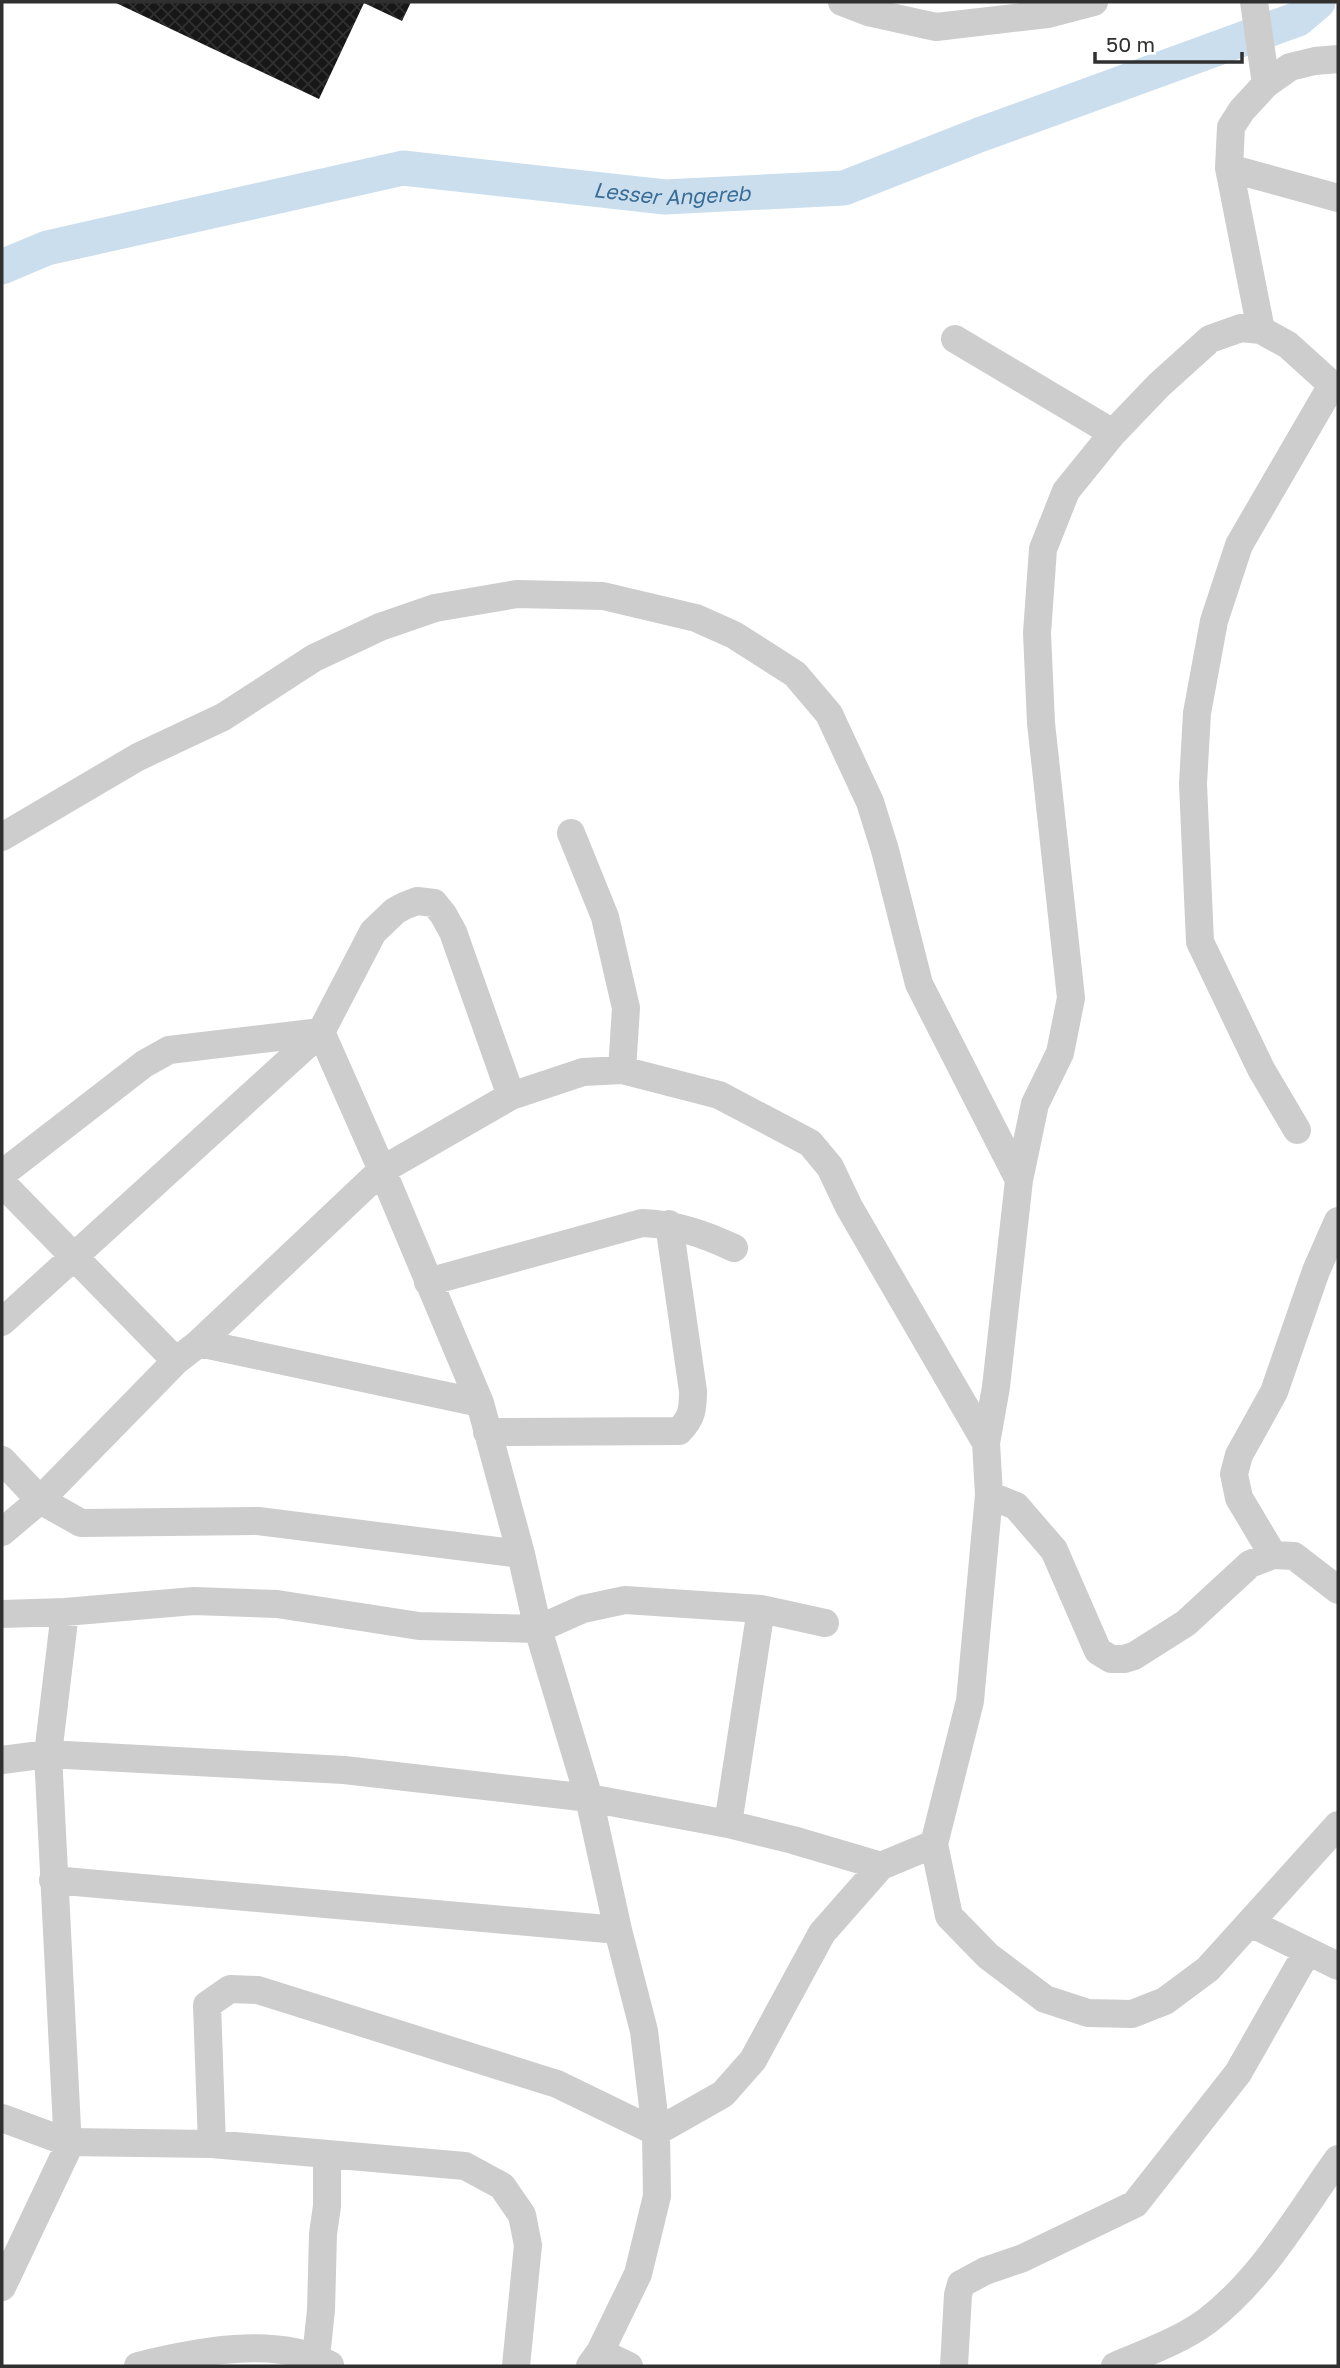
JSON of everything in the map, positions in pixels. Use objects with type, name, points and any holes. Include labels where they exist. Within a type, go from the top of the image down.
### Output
[{"type":"street","points":[[842,2],[868,12],[936,27],[1048,14],[1094,2]]},
{"type":"street","points":[[1254,2],[1266,84]]},
{"type":"street","points":[[1261,330],[1228,168],[1231,127],[1242,110],[1266,84],[1290,67],[1338,59]]},
{"type":"street","points":[[1228,168],[1338,198]]},
{"type":"street","points":[[1297,1130],[1261,1069],[1200,942],[1194,844],[1197,713],[1214,621],[1239,545],[1335,385],[1288,345],[1261,330],[1241,328],[1210,339],[1159,385],[1113,433],[1066,491],[1044,549],[1037,633],[1041,723],[1071,998],[1060,1054],[1035,1104],[1018,1180],[996,1387],[986,1443],[989,1495],[970,1701],[933,1844],[949,1916],[988,1956],[1045,1999],[1088,2013],[1132,2014],[1165,2000],[1208,1969],[1338,1825]]},
{"type":"street","points":[[955,338],[1113,433]]},
{"type":"street","points":[[2,837],[138,757],[223,717],[314,658],[380,626],[435,608],[517,594],[603,596],[696,618],[734,635],[795,674],[829,714],[870,802],[886,850],[919,984],[1018,1180]]},
{"type":"street","points":[[571,832],[605,917],[626,1008],[622,1070]]},
{"type":"street","points":[[2,1322],[321,1032],[373,932],[404,905],[417,901],[434,903],[443,914],[453,932],[511,1096]]},
{"type":"street","points":[[321,1032],[480,1403],[521,1554],[538,1629],[589,1798],[618,1930],[644,2031],[656,2132],[657,2196],[638,2274],[595,2359],[629,2366]]},
{"type":"street","points":[[2,1174],[144,1064],[169,1049],[321,1032]]},
{"type":"street","points":[[2,1532],[40,1500],[176,1361],[199,1343],[382,1170],[511,1096],[583,1072],[622,1070],[719,1096],[810,1143],[830,1167],[849,1207],[986,1443]]},
{"type":"street","points":[[2,1184],[176,1361]]},
{"type":"street","points":[[1273,1555],[1239,1498],[1234,1474],[1239,1455],[1274,1392],[1316,1270],[1338,1221]]},
{"type":"street","points":[[428,1282],[642,1223],[669,1224],[734,1248]]},
{"type":"street","points":[[487,1432],[679,1432],[690,1420],[693,1391],[669,1224]]},
{"type":"street","points":[[199,1343],[480,1403]]},
{"type":"street","points":[[2,1461],[40,1500],[80,1523],[258,1521],[521,1554]]},
{"type":"street","points":[[989,1495],[1016,1506],[1054,1550],[1098,1651],[1111,1659],[1124,1660],[1134,1656],[1186,1623],[1250,1564],[1273,1555],[1294,1556],[1338,1590]]},
{"type":"street","points":[[2,1614],[65,1612],[194,1601],[276,1604],[419,1626],[538,1629],[583,1609],[625,1600],[761,1609],[825,1623]]},
{"type":"street","points":[[728,1824],[761,1609]]},
{"type":"street","points":[[2,2287],[68,2148],[48,1754],[65,1612]]},
{"type":"street","points":[[2,1760],[48,1754],[344,1770],[589,1798],[728,1824],[881,1866]]},
{"type":"street","points":[[656,2132],[723,2094],[752,2060],[822,1933],[881,1866],[933,1844]]},
{"type":"street","points":[[53,1880],[618,1930]]},
{"type":"street","points":[[1250,1923],[1338,1966]]},
{"type":"street","points":[[954,2366],[961,2284],[985,2271],[1023,2258],[1135,2204],[1238,2073],[1307,1952]]},
{"type":"street","points":[[212,2144],[207,2005],[230,1989],[258,1990],[557,2084],[656,2132]]},
{"type":"street","points":[[2,2118],[67,2142],[212,2144],[465,2166],[502,2186],[522,2215],[528,2245],[516,2366]]},
{"type":"street","points":[[138,2366],[178,2356],[253,2348],[298,2352],[324,2362],[321,2310],[327,2154]]},
{"type":"street","points":[[1115,2366],[1168,2343],[1206,2322],[1255,2276],[1338,2160]]},
{"type":"building","points":[[114,2],[411,2],[402,21],[364,3],[319,99]]},
{"type":"waterway","name":"Lesser Angereb","points":[[2,267],[47,248],[403,168],[665,197],[844,188],[979,135],[1298,19],[1318,2]]}]
